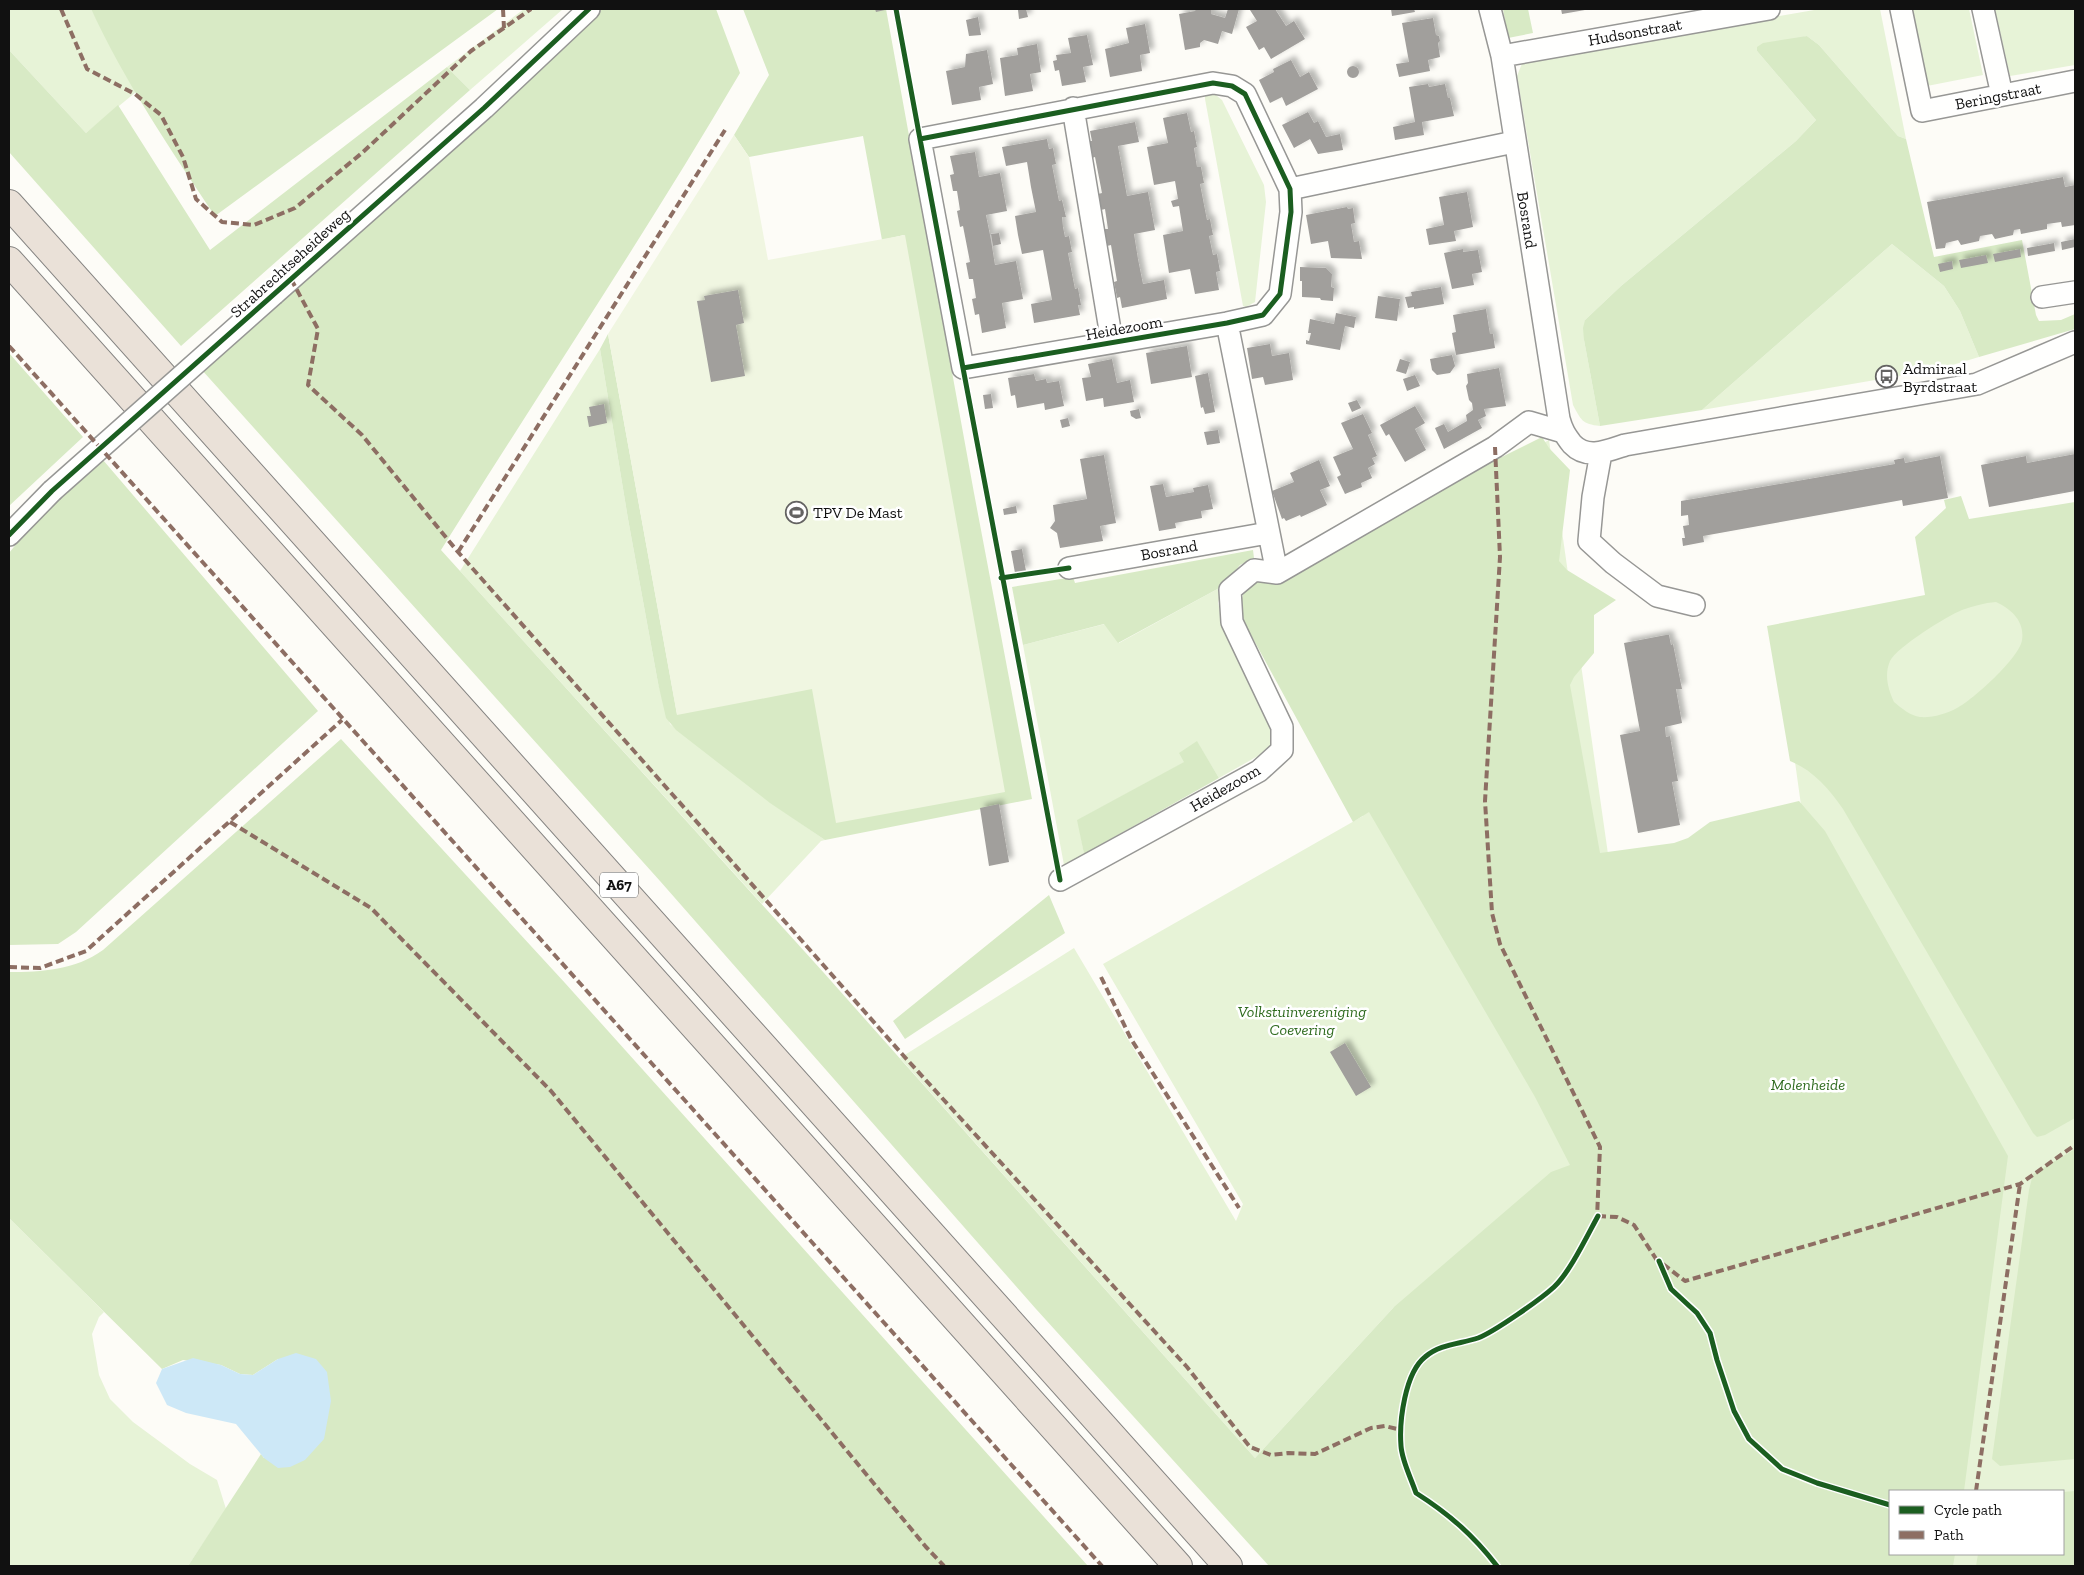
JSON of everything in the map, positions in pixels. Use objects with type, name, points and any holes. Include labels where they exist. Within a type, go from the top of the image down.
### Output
[{"type":"highway","name":"A67","points":[[9,204],[1228,1566]]},
{"type":"highway","name":"A67","points":[[9,261],[1178,1566]]},
{"type":"street","name":"Strabrechtseheideweg","points":[[9,535],[52,491],[484,108],[589,9]]},
{"type":"street","name":"Bosrand","points":[[1490,9],[1502,56],[1514,142],[1562,432]]},
{"type":"street","name":"Hudsonstraat","points":[[1502,56],[1769,9]]},
{"type":"street","name":"Beringstraat","points":[[1901,9],[1922,111],[2075,81]]},
{"type":"street","points":[[1983,9],[2002,95]]},
{"type":"street","name":"Heidezoom","points":[[1213,83],[1232,86],[1245,94],[1290,189],[1291,212],[1280,294],[1263,314],[1227,323],[963,368],[920,138],[1073,108],[1213,83]]},
{"type":"street","name":"Heidezoom","points":[[1073,108],[1112,342]]},
{"type":"street","points":[[1290,189],[1514,142]]},
{"type":"street","points":[[2042,297],[2075,292]]},
{"type":"street","points":[[1227,323],[1277,573],[1495,447],[1529,422],[1562,432],[1578,450],[1590,454],[1600,453],[1625,445],[1977,384],[2075,342]]},
{"type":"street","points":[[1600,453],[1589,540],[1613,563],[1657,596],[1694,606]]},
{"type":"street","name":"Bosrand","points":[[1069,568],[1268,533]]},
{"type":"street","name":"Heidezoom","points":[[1060,880],[1259,771],[1282,750],[1282,727],[1232,622],[1230,590],[1254,570],[1277,573]]},
{"type":"green space","points":[[9,9],[91,9],[136,92],[86,133],[9,50]]},
{"type":"green space","points":[[91,9],[498,9],[215,216],[133,89]]},
{"type":"green space","points":[[524,9],[563,9],[470,90],[447,67]]},
{"type":"green space","name":"Molenheide","points":[[601,9],[716,9],[740,73],[630,253],[441,550],[824,973],[1255,1458],[1394,1307],[1551,1172],[1570,1165],[1535,1097],[1369,812],[1353,822],[1238,611],[1244,592],[1264,575],[1542,437],[1549,448],[1570,470],[1559,561],[1567,570],[1616,600],[1594,615],[1594,653],[1574,677],[1570,685],[1600,853],[1674,843],[1688,838],[1710,822],[1799,801],[1825,831],[2008,1156],[1964,1490],[1889,1490],[1889,1555],[1955,1555],[1953,1566],[1269,1566],[1036,1309],[660,881],[201,369]]},
{"type":"green space","points":[[743,9],[886,9],[1032,799],[825,840],[770,803],[676,730],[666,718],[628,519],[600,349],[608,334],[677,714],[904,235],[882,240],[863,136],[749,157],[734,135],[769,75]]},
{"type":"green space","points":[[1503,9],[1528,9],[1533,33],[1508,38]]},
{"type":"green space","points":[[1820,9],[1880,9],[1906,139],[1898,136],[1819,45],[1807,36],[1757,51],[1816,120],[1796,141],[1621,286],[1585,320],[1584,340],[1600,426],[1589,424],[1580,418],[1573,405],[1517,76],[1523,61]]},
{"type":"green space","points":[[1912,9],[1969,9],[1983,75],[1927,86]]},
{"type":"green space","points":[[1995,9],[2075,9],[2075,65],[2010,76]]},
{"type":"green space","points":[[1807,36],[1819,45],[1898,136],[1906,139],[1934,257],[2022,240],[2036,315],[2039,321],[2061,320],[2075,314],[2075,329],[1979,357],[1960,311],[1944,286],[1892,244],[1702,410],[1600,426],[1584,340],[1583,328],[1585,320],[1621,286],[1796,141],[1816,120],[1757,51],[1757,47],[1763,43]]},
{"type":"green space","points":[[9,50],[86,133],[118,105],[210,250],[447,67],[470,90],[181,346],[9,152]]},
{"type":"green space","points":[[1205,91],[1211,91],[1222,100],[1264,185],[1266,202],[1255,302],[1246,307],[1243,306]]},
{"type":"green space","name":"TPV De Mast","points":[[734,135],[749,157],[768,260],[905,235],[1005,792],[836,823],[812,689],[677,715],[608,334]]},
{"type":"green space","points":[[1892,244],[1944,286],[1960,311],[1979,357],[1939,369],[1702,410]]},
{"type":"green space","points":[[600,349],[658,683],[670,724],[770,802],[825,840],[821,841],[762,904],[460,571]]},
{"type":"green space","points":[[9,353],[83,437],[9,506]]},
{"type":"green space","name":"Molenheide","points":[[1549,440],[1610,868],[1801,805],[1777,633],[1955,590],[2075,529],[2075,1566],[1294,1566],[1394,1307],[1255,1458],[900,1058],[1074,948],[1236,1221],[1243,1204],[1103,964],[1363,816],[1251,602]]},
{"type":"green space","points":[[103,460],[318,711],[76,932],[58,944],[9,945],[9,553],[30,527]]},
{"type":"green space","points":[[1961,496],[1969,519],[2075,502],[2075,1118],[2045,1135],[2037,1137],[1843,809],[1820,781],[1806,769],[1790,761],[1767,626],[1925,595],[1915,537],[1946,508],[1944,500]],"holes":[[[1992,602],[2002,605],[2012,612],[2019,621],[2022,640],[2005,667],[1984,687],[1957,708],[1934,716],[1913,715],[1894,702],[1887,677],[1888,666],[1894,655],[1934,625],[1962,610]]]},
{"type":"green space","points":[[1253,550],[1254,558],[1240,565],[1223,586],[1118,643],[1104,624],[1023,645],[1012,587],[1073,577],[1075,583]]},
{"type":"green space","points":[[1223,586],[1218,603],[1224,625],[1278,724],[1272,748],[1219,778],[1197,742],[1185,762],[1078,820],[1084,854],[1064,865],[1023,645],[1105,624],[1119,643]]},
{"type":"green space","points":[[341,739],[565,983],[1088,1566],[188,1566],[261,1454],[264,1458],[278,1359],[253,1375],[240,1374],[221,1365],[183,1360],[162,1369],[9,1218],[9,972],[46,970],[70,966],[103,950]]},
{"type":"green space","points":[[1197,741],[1219,778],[1084,854],[1077,820],[1184,762],[1179,753]]},
{"type":"green space","points":[[1049,895],[1065,933],[905,1039],[893,1021]]},
{"type":"green space","points":[[2075,1149],[2075,1459],[2000,1466],[1992,1459],[2029,1190],[2033,1174]]},
{"type":"green space","points":[[9,1218],[104,1312],[99,1317],[92,1334],[99,1375],[110,1399],[133,1422],[190,1464],[217,1480],[226,1509],[188,1566],[9,1566]]},
{"type":"green space","points":[[2075,1491],[2075,1566],[1976,1566],[1978,1555],[2064,1555],[2064,1492]]},
{"type":"water","points":[[296,1353],[316,1359],[327,1372],[331,1401],[324,1439],[305,1460],[290,1467],[278,1468],[264,1458],[236,1424],[186,1413],[167,1405],[156,1383],[162,1369],[193,1358],[221,1365],[240,1374],[253,1375],[278,1359]]},
{"type":"building","points":[[875,9],[885,9],[885,10],[876,12]]},
{"type":"building","points":[[1026,9],[1028,17],[1019,19],[1018,10]]},
{"type":"building","points":[[1196,9],[1211,9],[1211,14],[1225,18],[1228,9],[1239,9],[1232,34],[1222,31],[1218,44],[1204,40],[1200,43],[1200,47],[1185,50],[1179,14],[1195,11]]},
{"type":"building","points":[[1275,9],[1286,26],[1294,21],[1305,39],[1271,59],[1264,47],[1259,50],[1246,27],[1257,21],[1250,10]]},
{"type":"building","points":[[1391,9],[1414,9],[1415,12],[1392,16]]},
{"type":"building","points":[[1561,9],[1585,9],[1585,10],[1562,14]]},
{"type":"building","points":[[978,17],[981,35],[969,36],[966,20]]},
{"type":"building","points":[[1433,18],[1436,35],[1439,36],[1440,41],[1438,43],[1440,57],[1428,60],[1430,71],[1399,77],[1396,64],[1409,62],[1402,23]]},
{"type":"building","points":[[1145,24],[1150,53],[1140,55],[1142,71],[1110,77],[1105,49],[1129,43],[1126,28]]},
{"type":"building","points":[[1087,35],[1093,65],[1083,67],[1086,82],[1062,86],[1059,70],[1055,71],[1053,61],[1057,60],[1056,55],[1071,53],[1068,38]]},
{"type":"building","points":[[1037,44],[1041,72],[1030,74],[1033,91],[1005,96],[1000,58],[1018,55],[1017,48]]},
{"type":"building","points":[[987,50],[993,84],[979,87],[981,100],[952,105],[946,71],[965,67],[966,54]]},
{"type":"building","points":[[1291,60],[1300,77],[1309,72],[1318,89],[1286,106],[1282,97],[1270,103],[1259,80],[1274,72],[1273,69]]},
{"type":"building","points":[[1351,66],[1355,66],[1359,72],[1355,78],[1351,78],[1347,74],[1347,70]]},
{"type":"building","points":[[1428,84],[1429,87],[1445,84],[1454,116],[1422,122],[1424,135],[1395,140],[1393,127],[1415,122],[1409,87]]},
{"type":"building","points":[[1308,112],[1314,123],[1318,121],[1326,137],[1340,134],[1343,150],[1318,154],[1310,139],[1294,148],[1282,125]]},
{"type":"building","points":[[1187,113],[1191,132],[1194,131],[1197,147],[1194,148],[1197,167],[1201,167],[1204,183],[1200,184],[1207,220],[1210,219],[1213,235],[1209,236],[1213,255],[1217,254],[1220,271],[1216,272],[1219,290],[1195,294],[1190,269],[1169,273],[1163,235],[1183,231],[1179,206],[1173,207],[1171,201],[1178,199],[1175,181],[1154,185],[1147,147],[1168,143],[1163,118]]},
{"type":"building","points":[[1135,122],[1139,142],[1118,146],[1127,196],[1148,192],[1155,230],[1134,234],[1138,259],[1143,284],[1164,280],[1167,299],[1122,308],[1120,297],[1117,298],[1114,282],[1117,281],[1111,245],[1107,246],[1104,229],[1108,229],[1105,209],[1101,210],[1098,194],[1102,193],[1095,157],[1092,158],[1089,141],[1092,141],[1090,131]]},
{"type":"building","points":[[1047,139],[1049,149],[1053,148],[1056,164],[1052,165],[1059,201],[1062,200],[1066,217],[1062,217],[1063,227],[1065,237],[1069,236],[1072,252],[1068,253],[1075,289],[1078,288],[1081,305],[1078,305],[1080,315],[1034,323],[1031,304],[1052,300],[1043,250],[1022,254],[1018,235],[1015,216],[1036,212],[1027,162],[1006,166],[1002,147]]},
{"type":"building","points":[[975,152],[979,177],[1000,173],[1007,211],[986,215],[995,265],[1016,261],[1023,299],[1002,303],[1006,328],[982,333],[979,314],[975,315],[972,299],[976,298],[973,279],[969,279],[966,263],[970,262],[963,226],[960,227],[957,211],[960,210],[957,191],[953,191],[950,175],[954,174],[950,156]]},
{"type":"building","points":[[2063,177],[2065,187],[2075,185],[2075,225],[2062,227],[2061,222],[2047,224],[2047,229],[2021,234],[2020,229],[2014,230],[2013,235],[1995,239],[1992,234],[1980,236],[1979,241],[1961,245],[1958,240],[1946,243],[1945,248],[1936,249],[1927,202]]},
{"type":"building","points":[[1467,192],[1473,227],[1454,231],[1456,241],[1429,245],[1426,229],[1444,225],[1439,197]]},
{"type":"building","points":[[1347,207],[1348,209],[1353,208],[1355,223],[1351,224],[1354,242],[1359,241],[1362,259],[1331,258],[1328,241],[1311,244],[1306,215]]},
{"type":"building","points":[[999,233],[1001,244],[993,246],[991,234]]},
{"type":"building","points":[[2075,239],[2075,247],[2062,250],[2061,242]]},
{"type":"building","points":[[2054,243],[2055,251],[2028,256],[2027,248]]},
{"type":"building","points":[[1463,249],[1463,252],[1478,250],[1482,272],[1472,274],[1474,285],[1452,289],[1444,253]]},
{"type":"building","points":[[2020,249],[2021,257],[1995,262],[1993,254]]},
{"type":"building","points":[[1986,255],[1988,263],[1961,268],[1959,260]]},
{"type":"building","points":[[1952,261],[1953,269],[1940,272],[1938,264]]},
{"type":"building","points":[[1300,267],[1326,268],[1332,274],[1333,301],[1302,297]]},
{"type":"building","points":[[1441,287],[1444,304],[1414,309],[1414,307],[1408,308],[1405,297],[1412,296],[1411,292]]},
{"type":"building","points":[[738,290],[744,323],[736,325],[745,376],[711,382],[697,301],[705,300],[704,296]]},
{"type":"building","points":[[1378,296],[1400,299],[1397,321],[1375,318]]},
{"type":"building","points":[[1486,309],[1490,334],[1493,334],[1495,348],[1456,355],[1452,333],[1456,332],[1453,315]]},
{"type":"building","points":[[1336,313],[1356,317],[1354,328],[1345,326],[1340,350],[1306,344],[1306,340],[1309,341],[1311,333],[1308,333],[1310,319],[1334,324]]},
{"type":"building","points":[[1270,344],[1272,356],[1289,353],[1293,380],[1265,385],[1263,377],[1252,379],[1247,348]]},
{"type":"building","points":[[1187,346],[1192,377],[1151,384],[1146,353]]},
{"type":"building","points":[[1452,355],[1455,366],[1450,373],[1437,375],[1432,370],[1430,359]]},
{"type":"building","points":[[1112,359],[1117,383],[1130,380],[1134,402],[1104,407],[1103,398],[1086,401],[1082,378],[1091,377],[1088,364]]},
{"type":"building","points":[[1400,359],[1410,362],[1406,374],[1396,371]]},
{"type":"building","points":[[1499,368],[1506,406],[1484,409],[1486,416],[1478,420],[1482,428],[1444,449],[1435,428],[1444,424],[1448,432],[1467,421],[1466,415],[1473,410],[1466,386],[1468,383],[1467,374]]},
{"type":"building","points":[[1208,373],[1215,412],[1205,414],[1203,407],[1201,408],[1195,376]]},
{"type":"building","points":[[1034,374],[1036,381],[1046,379],[1047,383],[1059,381],[1064,406],[1045,410],[1044,403],[1017,408],[1015,395],[1011,396],[1008,378]]},
{"type":"building","points":[[1415,375],[1420,386],[1407,391],[1403,379]]},
{"type":"building","points":[[991,394],[993,408],[985,409],[983,395]]},
{"type":"building","points":[[1357,400],[1361,408],[1352,412],[1348,403]]},
{"type":"building","points":[[604,404],[607,423],[589,427],[587,416],[591,416],[589,407]]},
{"type":"building","points":[[1415,406],[1425,423],[1415,429],[1426,450],[1405,462],[1389,434],[1386,436],[1380,425]]},
{"type":"building","points":[[1139,409],[1141,418],[1136,419],[1131,416],[1130,411]]},
{"type":"building","points":[[1363,414],[1372,433],[1368,435],[1377,456],[1372,458],[1375,464],[1368,468],[1372,478],[1361,483],[1362,487],[1345,494],[1337,477],[1341,475],[1333,457],[1353,449],[1341,423]]},
{"type":"building","points":[[1068,418],[1070,426],[1062,428],[1060,420]]},
{"type":"building","points":[[1218,430],[1220,443],[1207,445],[1204,432]]},
{"type":"building","points":[[2075,454],[2075,491],[1989,507],[1981,465],[2026,456],[2027,463]]},
{"type":"building","points":[[1104,455],[1116,523],[1100,526],[1103,541],[1060,548],[1057,533],[1050,528],[1055,521],[1053,505],[1087,499],[1080,459]]},
{"type":"building","points":[[1940,456],[1948,498],[1903,506],[1902,500],[1703,536],[1704,542],[1683,546],[1682,538],[1685,538],[1683,526],[1689,525],[1688,515],[1681,516],[1681,501],[1895,464],[1894,460],[1904,458],[1905,463]]},
{"type":"building","points":[[1319,460],[1330,486],[1320,490],[1327,505],[1301,517],[1300,515],[1286,521],[1284,518],[1282,519],[1272,491],[1294,482],[1290,473]]},
{"type":"building","points":[[1163,484],[1166,497],[1194,492],[1193,488],[1208,485],[1213,509],[1201,511],[1202,518],[1175,523],[1176,528],[1159,531],[1150,486]]},
{"type":"building","points":[[1016,506],[1017,513],[1004,515],[1003,509]]},
{"type":"building","points":[[1022,549],[1026,571],[1015,573],[1011,551]]},
{"type":"building","points":[[1669,635],[1671,645],[1673,644],[1682,689],[1676,689],[1682,723],[1665,727],[1666,737],[1670,736],[1678,781],[1672,782],[1680,825],[1638,833],[1620,735],[1640,731],[1624,643]]},
{"type":"building","points":[[999,804],[1009,862],[989,866],[980,808]]},
{"type":"building","points":[[1345,1043],[1371,1087],[1356,1096],[1330,1052]]},
{"type":"marked path","points":[[61,9],[87,69],[135,94],[161,115],[183,157],[196,199],[222,222],[254,225],[295,208],[362,153],[471,51],[531,9]]},
{"type":"marked path","points":[[503,9],[504,28]]},
{"type":"marked path","points":[[458,552],[725,130]]},
{"type":"marked path","points":[[291,279],[318,329],[308,385],[362,435],[458,552],[902,1054],[1187,1367],[1250,1447],[1271,1455],[1288,1453],[1315,1454],[1371,1428],[1385,1426],[1401,1430]]},
{"type":"marked path","points":[[9,346],[1102,1566]]},
{"type":"marked path","points":[[1495,447],[1500,557],[1485,801],[1492,913],[1500,944],[1600,1147],[1597,1218]]},
{"type":"marked path","points":[[9,967],[40,968],[86,951],[342,720]]},
{"type":"marked path","points":[[230,822],[371,908],[551,1091],[926,1547],[944,1566]]},
{"type":"marked path","points":[[1101,977],[1131,1039],[1239,1208]]},
{"type":"marked path","points":[[1663,1264],[1685,1281],[2020,1184],[2075,1145]]},
{"type":"marked path","points":[[1976,1490],[2020,1184]]},
{"type":"marked path","points":[[1598,1216],[1617,1217],[1634,1225],[1660,1265]]},
{"type":"cycle path","points":[[9,535],[52,491],[484,108],[589,9]]},
{"type":"cycle path","points":[[896,9],[920,139]]},
{"type":"cycle path","points":[[1213,83],[1232,86],[1245,94],[1290,189],[1291,212],[1280,294],[1263,315],[1227,323],[963,368],[920,139],[1213,83]]},
{"type":"cycle path","points":[[963,368],[1060,880]]},
{"type":"cycle path","points":[[1001,578],[1069,568]]},
{"type":"cycle path","points":[[1497,1566],[1479,1544],[1460,1526],[1416,1493],[1405,1464],[1401,1446],[1402,1411],[1408,1386],[1418,1364],[1425,1357],[1437,1349],[1485,1335],[1517,1315],[1554,1287],[1572,1263],[1598,1216]]},
{"type":"cycle path","points":[[1659,1261],[1671,1289],[1697,1313],[1710,1333],[1734,1411],[1749,1439],[1782,1469],[1817,1483],[1889,1505]]},
{"type":"place","name":"Admiraal Byrdstraat","points":[[1887,377]]},
{"type":"place","name":"TPV De Mast","points":[[797,512]]},
{"type":"park label","name":"Volkstuinvereniging Coevering","points":[[1302,1020]]}]
